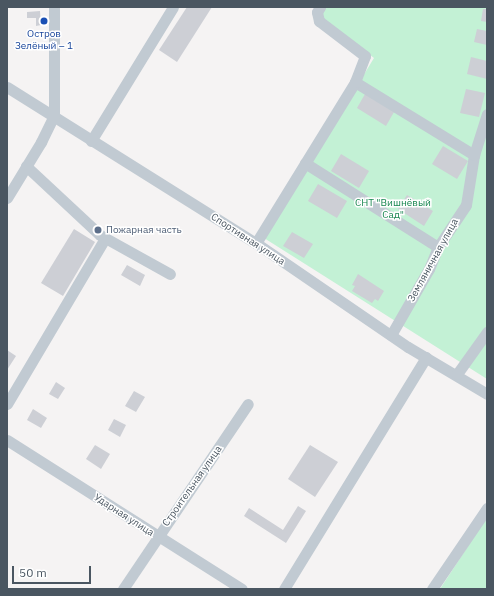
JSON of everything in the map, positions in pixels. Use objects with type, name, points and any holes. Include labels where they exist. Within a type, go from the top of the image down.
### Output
[{"type":"street","points":[[7,198],[54,116],[54,7]]},
{"type":"street","points":[[91,141],[173,7]]},
{"type":"street","points":[[256,243],[355,82],[365,56],[319,21],[317,12],[320,7]]},
{"type":"street","points":[[355,82],[474,155]]},
{"type":"street","name":"Спортивная улица","points":[[7,87],[256,243],[391,335],[457,374],[487,394]]},
{"type":"street","name":"Земляничная улица","points":[[391,335],[430,269],[438,247],[466,205],[474,155],[487,114]]},
{"type":"street","points":[[305,163],[438,247]]},
{"type":"street","points":[[26,166],[105,238],[170,274]]},
{"type":"street","points":[[7,404],[105,238]]},
{"type":"street","points":[[457,374],[487,332]]},
{"type":"street","points":[[284,589],[426,357]]},
{"type":"street","name":"Строительная улица","points":[[123,589],[157,536],[248,404]]},
{"type":"street","name":"Ударная улица","points":[[7,440],[242,589]]},
{"type":"street","points":[[432,589],[487,508]]},
{"type":"green space","name":"СНТ \"Вишнёвый Сад\"","points":[[325,7],[487,7],[487,379],[264,238],[374,58],[320,16]]},
{"type":"green space","points":[[487,517],[487,589],[440,589]]},
{"type":"building","points":[[187,7],[212,7],[177,62],[159,50]]},
{"type":"building","points":[[483,9],[487,9],[487,22],[481,21]]},
{"type":"building","points":[[40,11],[41,25],[36,26],[36,18],[27,18],[27,12]]},
{"type":"building","points":[[477,29],[487,31],[487,45],[474,42]]},
{"type":"building","points":[[471,57],[487,61],[487,79],[467,74]]},
{"type":"building","points":[[466,89],[485,93],[479,117],[460,113]]},
{"type":"building","points":[[365,94],[394,112],[386,126],[357,108]]},
{"type":"building","points":[[443,146],[468,161],[457,179],[432,164]]},
{"type":"building","points":[[341,154],[369,171],[359,188],[331,171]]},
{"type":"building","points":[[318,184],[347,201],[337,218],[308,201]]},
{"type":"building","points":[[407,195],[433,211],[424,226],[398,209]]},
{"type":"building","points":[[74,229],[95,242],[63,296],[41,283]]},
{"type":"building","points":[[292,232],[313,244],[304,258],[283,246]]},
{"type":"building","points":[[127,265],[145,275],[140,286],[121,275]]},
{"type":"building","points":[[358,274],[384,291],[378,301],[375,299],[372,303],[352,291],[355,286],[352,285]]},
{"type":"building","points":[[7,350],[16,356],[7,370]]},
{"type":"building","points":[[56,382],[65,388],[58,399],[49,394]]},
{"type":"building","points":[[134,391],[145,397],[136,412],[125,406]]},
{"type":"building","points":[[33,409],[47,418],[41,428],[27,420]]},
{"type":"building","points":[[114,419],[126,425],[120,437],[108,430]]},
{"type":"building","points":[[95,445],[110,454],[101,469],[86,459]]},
{"type":"building","points":[[310,445],[338,462],[315,497],[288,479]]},
{"type":"building","points":[[298,506],[306,511],[286,543],[244,516],[249,508],[283,530]]},
{"type":"place","name":"Остров Зелёный – 1","points":[[44,21]]},
{"type":"place","name":"Пожарная часть","points":[[98,230]]}]
